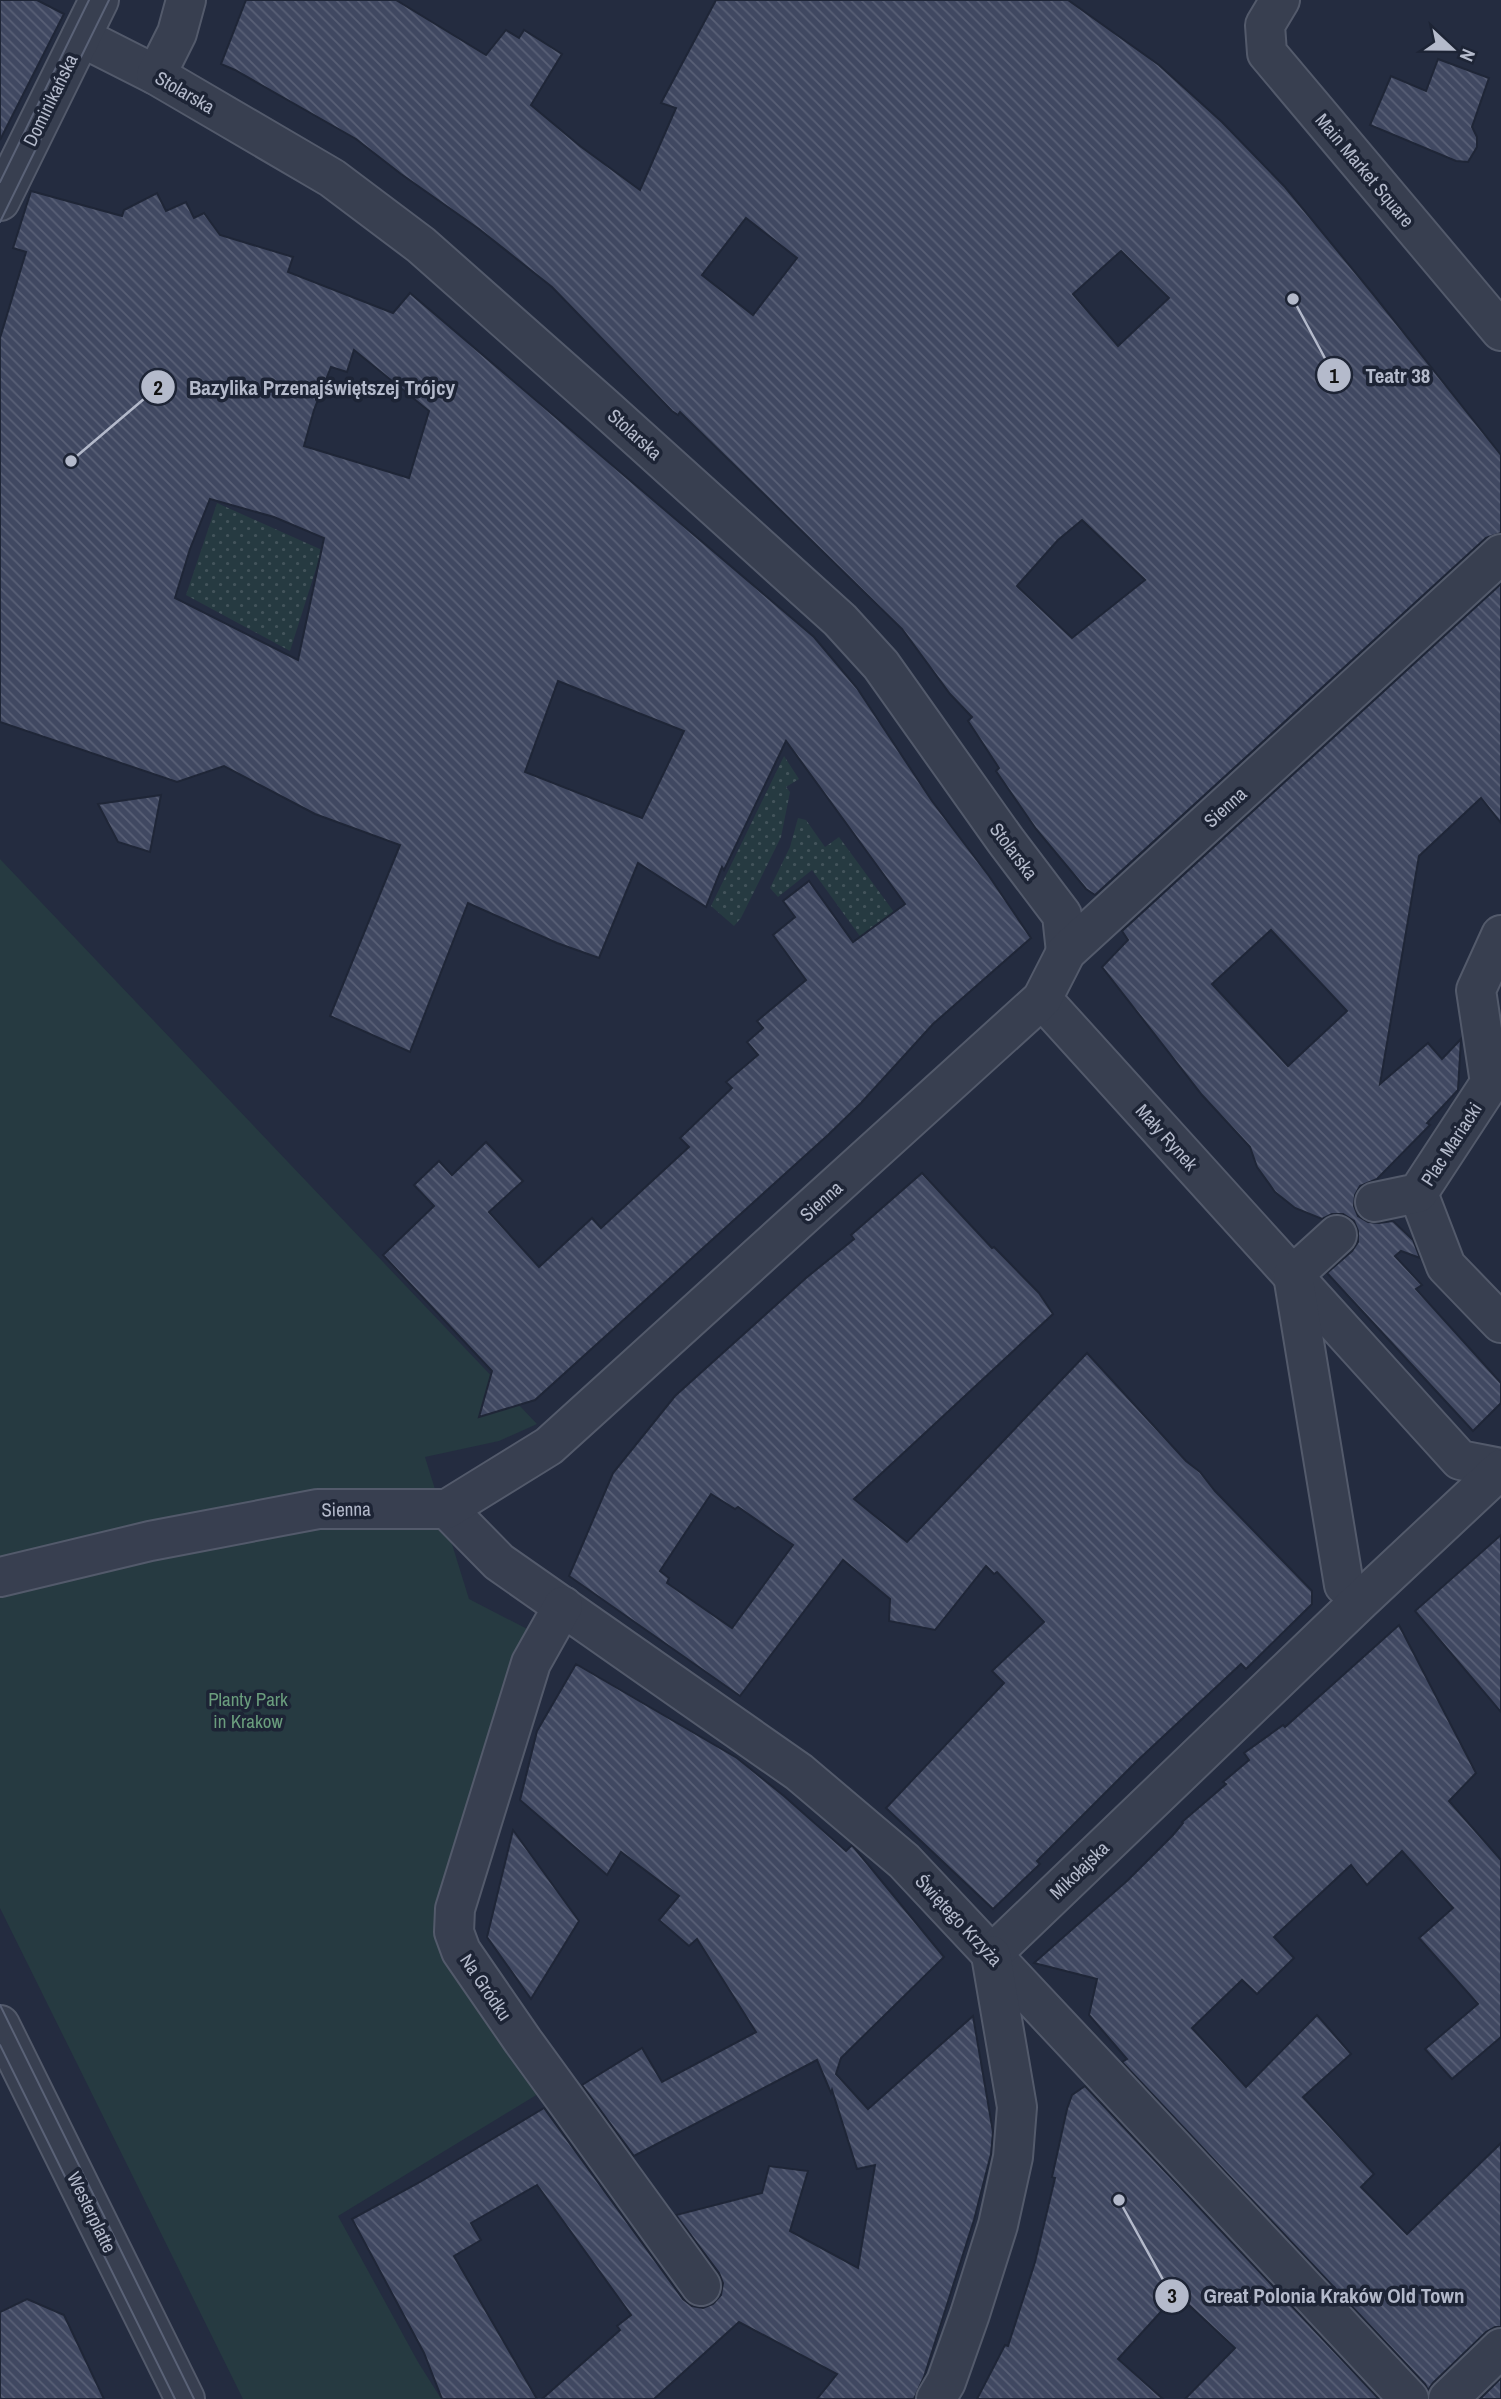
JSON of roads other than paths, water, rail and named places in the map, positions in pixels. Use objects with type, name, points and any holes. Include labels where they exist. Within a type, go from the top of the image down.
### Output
[{"type":"street","name":"Dominikańska","points":[[0,201],[99,0]]},
{"type":"street","points":[[156,75],[177,33],[186,0]]},
{"type":"street","name":"Main Market Square","points":[[1280,0],[1265,25],[1267,53],[1501,331]]},
{"type":"street","name":"Stolarska","points":[[81,37],[156,75],[332,178],[421,245],[840,620],[881,666],[1062,915],[1066,952]]},
{"type":"street","name":"Sienna","points":[[0,1577],[150,1541],[318,1509],[447,1509],[549,1446],[1042,999],[1066,952],[1501,554]]},
{"type":"street","name":"Plac Mariacki","points":[[1375,1202],[1418,1193],[1490,1083],[1476,990],[1501,935]]},
{"type":"street","name":"Mały Rynek","points":[[1042,999],[1460,1460],[1501,1469]]},
{"type":"street","name":"Plac Mariacki","points":[[1418,1193],[1446,1266],[1501,1323]]},
{"type":"street","points":[[1337,1235],[1293,1275],[1345,1585]]},
{"type":"street","name":"Mikołajska","points":[[990,1955],[1501,1469]]},
{"type":"street","name":"Świętego Krzyża","points":[[447,1509],[499,1562],[799,1772],[904,1861],[1409,2399]]},
{"type":"street","name":"Na Gródku","points":[[564,1606],[531,1663],[455,1909],[454,1932],[461,1951],[523,2041],[701,2286]]},
{"type":"street","points":[[936,2399],[946,2382],[970,2314],[998,2225],[1013,2157],[1017,2107],[990,1955]]},
{"type":"street","name":"Westerplatte","points":[[0,2025],[185,2399]]},
{"type":"street","points":[[1448,2399],[1501,2348]]},
{"type":"tram line","points":[[0,182],[89,0]]},
{"type":"tram line","points":[[0,222],[109,0]]},
{"type":"tram line","points":[[0,2005],[194,2399]]},
{"type":"tram line","points":[[0,2045],[175,2399]]},
{"type":"place","name":"Teatr 38","points":[[1293,299]]},
{"type":"place","name":"Bazylika Przenajświętszej Trójcy","points":[[71,461]]},
{"type":"place","name":"Great Polonia Kraków Old Town","points":[[1119,2200]]},
{"type":"park label","name":"Planty Park in Krakow","points":[[248,1710]]}]
